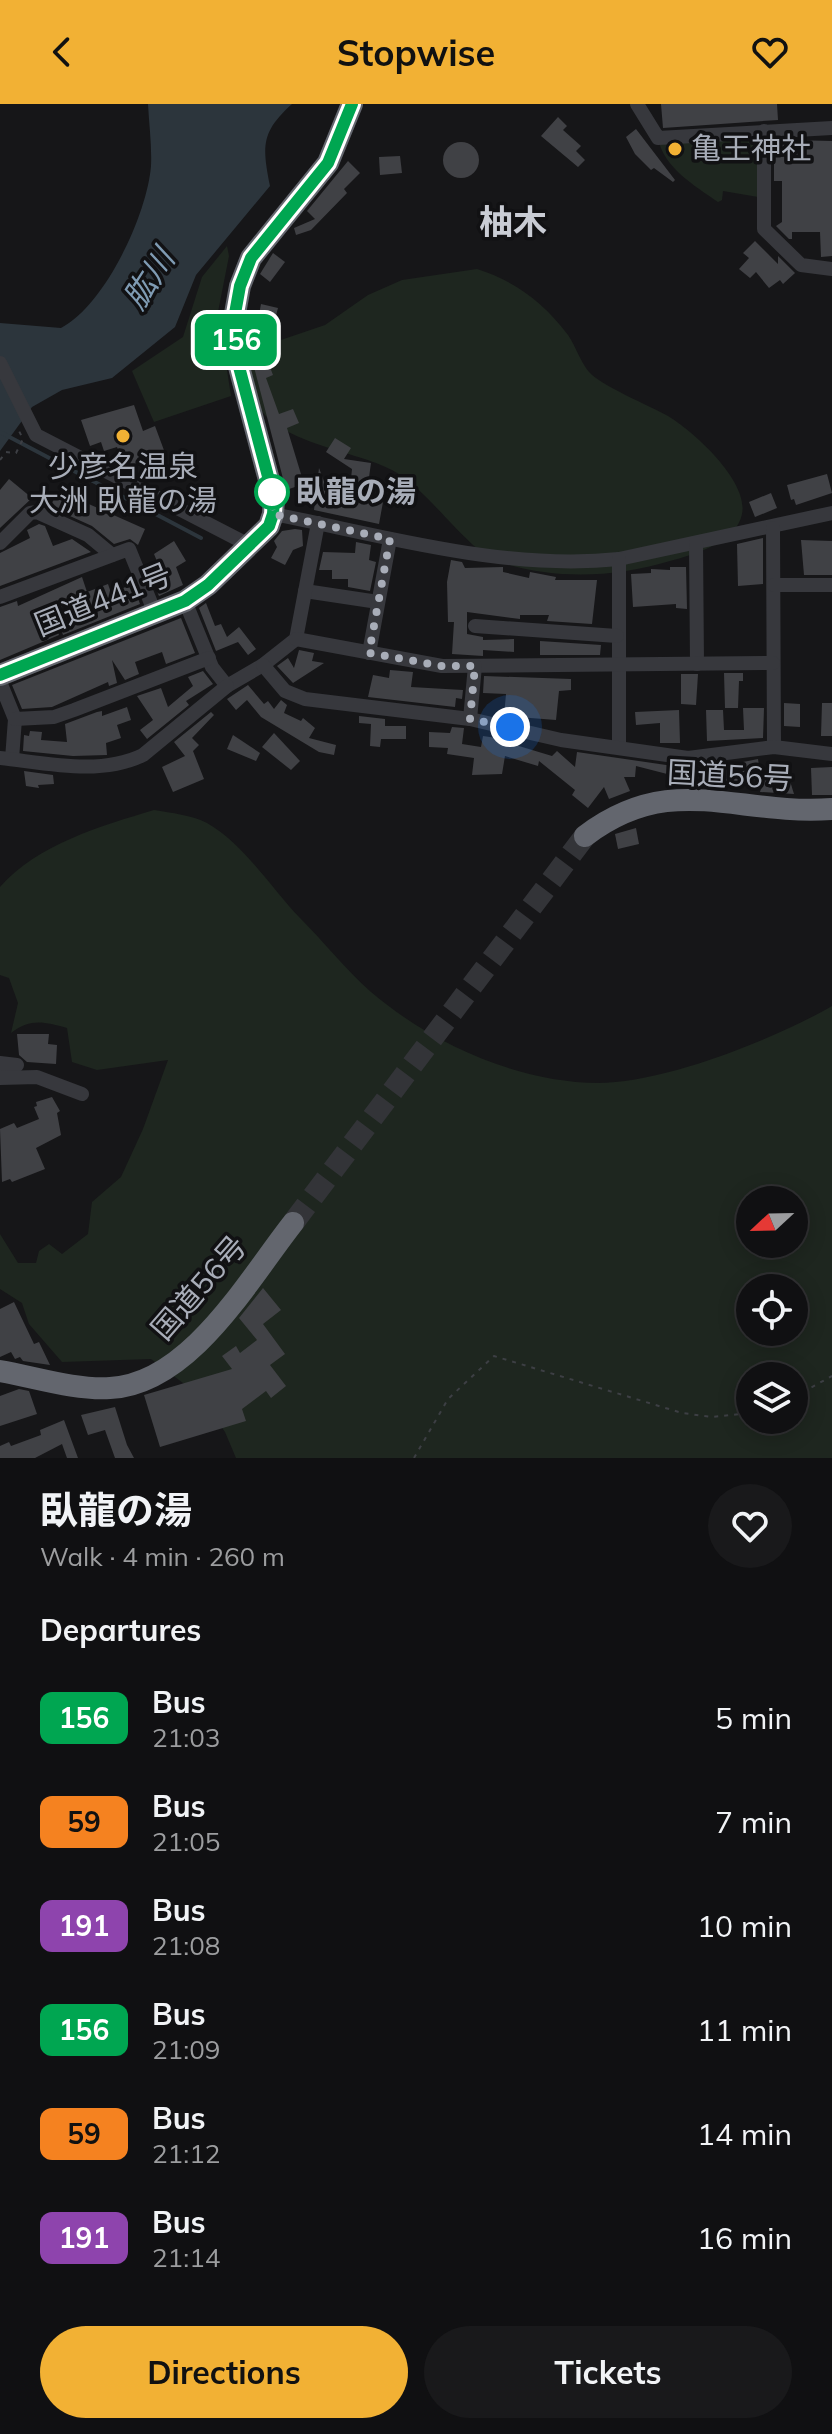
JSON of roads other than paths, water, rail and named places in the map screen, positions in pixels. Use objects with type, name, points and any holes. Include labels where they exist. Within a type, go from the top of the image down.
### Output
[{"type":"highway","points":[[273,514],[274,499],[238,363],[234,319],[240,286],[251,258],[328,163],[352,104]]},
{"type":"highway","name":"国道441号","points":[[0,675],[185,601],[208,585],[269,526],[273,514]]},
{"type":"highway","name":"国道56号","points":[[585,836],[630,807],[660,799],[697,799],[763,809],[832,809]]},
{"type":"highway","name":"国道56号","points":[[0,1371],[111,1388],[144,1380],[175,1364],[202,1338],[293,1223]]},
{"type":"street","points":[[637,104],[658,138],[832,128]]},
{"type":"street","points":[[764,131],[764,229],[801,265],[832,269]]},
{"type":"street","points":[[0,363],[36,435],[249,545]]},
{"type":"street","points":[[0,543],[30,513],[37,512],[88,535],[112,555]]},
{"type":"street","points":[[273,514],[390,539],[537,561],[619,559],[832,513]]},
{"type":"street","points":[[0,682],[15,719],[6,758],[103,768],[143,755],[227,686],[263,665],[296,639],[318,523]]},
{"type":"street","points":[[773,528],[774,747]]},
{"type":"street","points":[[369,653],[390,539]]},
{"type":"street","points":[[696,543],[697,664]]},
{"type":"street","points":[[0,597],[129,549],[155,613]]},
{"type":"street","points":[[619,559],[619,747]]},
{"type":"street","points":[[774,585],[832,585]]},
{"type":"street","points":[[305,591],[378,602]]},
{"type":"street","points":[[185,601],[209,658],[227,686]]},
{"type":"street","points":[[475,626],[617,636]]},
{"type":"street","points":[[296,639],[442,666],[773,663]]},
{"type":"street","points":[[15,719],[54,717],[209,658]]},
{"type":"street","points":[[263,665],[285,691],[305,699],[470,719],[561,740],[688,758],[774,747],[832,754]]},
{"type":"street","points":[[470,719],[475,666]]},
{"type":"street","points":[[0,1063],[17,1065],[0,1071]]},
{"type":"street","points":[[0,1078],[37,1077],[82,1094]]},
{"type":"water","name":"肱川","points":[[148,104],[292,104],[274,123],[266,140],[270,186],[196,275],[175,327],[112,378],[62,390],[32,407],[0,451],[0,323],[61,328],[93,300],[108,280],[132,233],[148,186],[151,158]]},
{"type":"waterway","points":[[0,432],[201,538]]},
{"type":"tunnel","points":[[293,1223],[585,836]]},
{"type":"place","name":"亀王神社","points":[[675,149]]},
{"type":"place","name":"少彦名温泉 大洲 臥龍の湯","points":[[123,436]]},
{"type":"place","name":"臥龍の湯","points":[[272,492]]},
{"type":"district","name":"柚木","points":[[513,222]]}]
